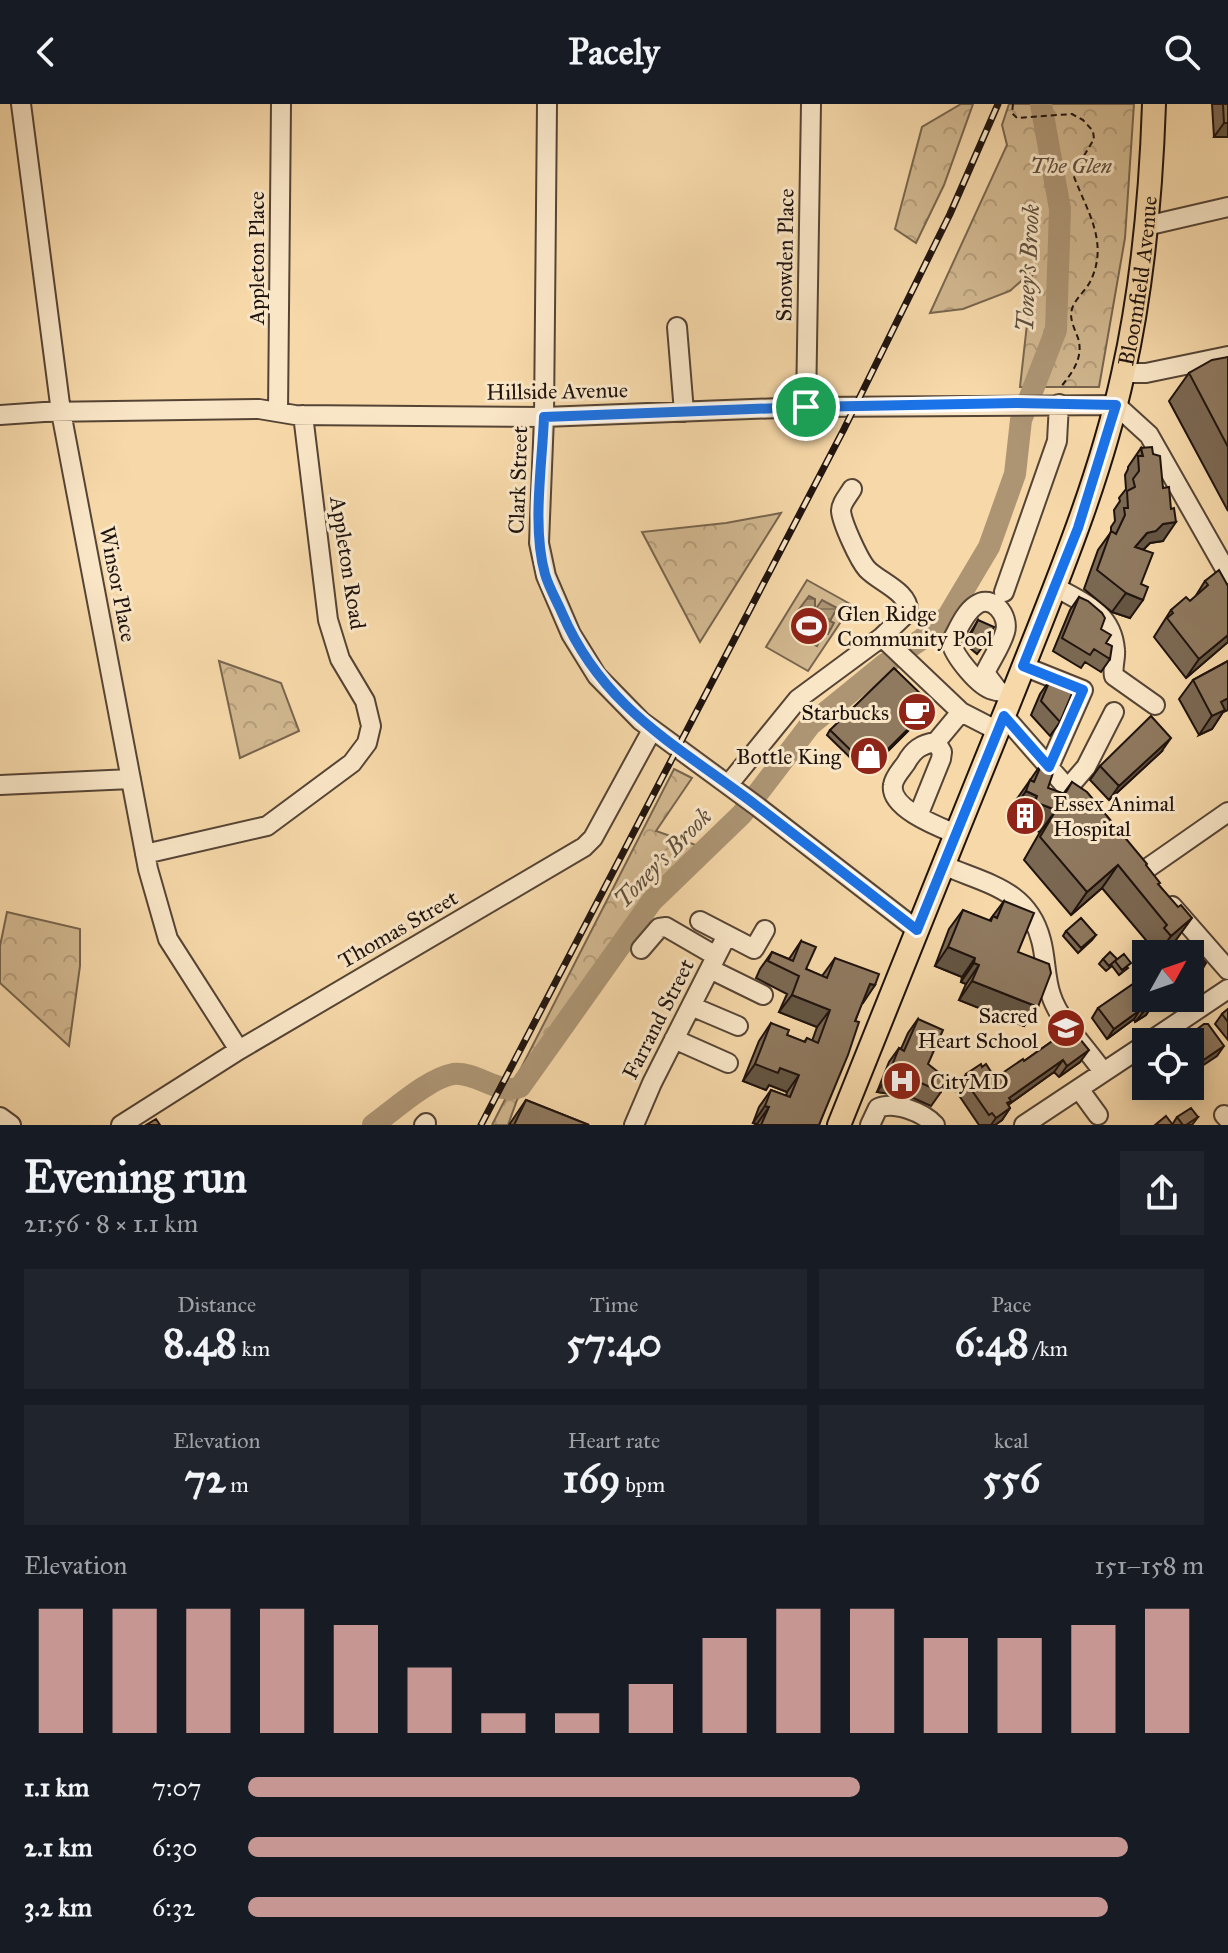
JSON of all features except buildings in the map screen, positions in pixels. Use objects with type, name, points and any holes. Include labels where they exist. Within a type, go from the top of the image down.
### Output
[{"type":"main road","name":"Bloomfield Avenue","points":[[842,1117],[1091,491],[1124,373],[1146,226],[1154,104]]},
{"type":"street","name":"Winsor Place","points":[[21,104],[61,412],[145,854],[168,939],[239,1050]]},
{"type":"street","name":"Appleton Place","points":[[278,412],[281,104]]},
{"type":"street","name":"Clark Street","points":[[547,104],[544,417],[539,543],[546,576],[571,634],[587,662],[618,699],[652,730],[744,796],[917,930]]},
{"type":"street","name":"Snowden Place","points":[[806,407],[811,104]]},
{"type":"street","points":[[1146,226],[1228,207]]},
{"type":"street","points":[[677,327],[684,412]]},
{"type":"street","points":[[1124,373],[1146,373],[1228,356]]},
{"type":"street","name":"Hillside Avenue","points":[[0,415],[259,409],[303,415],[544,417],[1017,403],[1055,398],[1116,405]]},
{"type":"street","points":[[1004,592],[1057,441],[1055,398]]},
{"type":"street","points":[[1116,405],[1149,435],[1220,541],[1228,574]]},
{"type":"street","name":"Appleton Road","points":[[145,854],[267,826],[352,763],[367,743],[371,726],[365,701],[340,659],[328,620],[303,415]]},
{"type":"street","points":[[744,796],[798,699],[895,649],[909,607],[904,597],[868,570],[860,560],[842,514],[844,501],[852,489]]},
{"type":"street","points":[[1055,587],[1091,606],[1101,617],[1112,630],[1116,658],[1112,669],[1114,676],[1155,705]]},
{"type":"street","points":[[1003,708],[985,673],[1006,630],[1006,619],[996,606],[987,601],[979,602],[967,614],[951,642],[956,657],[978,680],[993,690],[1003,708],[1049,767],[1100,824]]},
{"type":"street","points":[[895,649],[961,712]]},
{"type":"street","points":[[1023,666],[1083,690],[1049,767]]},
{"type":"street","points":[[956,834],[918,816],[895,795],[893,783],[909,756],[919,747],[936,742],[961,712],[1003,708]]},
{"type":"street","points":[[1068,788],[1086,767],[1114,712]]},
{"type":"street","name":"Thomas Street","points":[[121,1125],[239,1050],[584,847],[593,838],[652,730]]},
{"type":"street","points":[[918,816],[941,759],[942,752],[936,742]]},
{"type":"street","points":[[0,785],[131,779]]},
{"type":"street","points":[[1228,812],[1136,866],[1228,970]]},
{"type":"street","points":[[943,865],[1012,894],[1030,910],[1041,938],[1051,995],[1058,1010],[1103,1072]]},
{"type":"street","points":[[700,921],[754,949],[765,930]]},
{"type":"street","points":[[641,949],[659,928],[666,927],[763,995]]},
{"type":"street","name":"Farrand Street","points":[[634,1125],[727,935]]},
{"type":"street","points":[[1170,1028],[1228,989]]},
{"type":"street","points":[[691,1006],[738,1026]]},
{"type":"street","points":[[674,1039],[728,1063]]},
{"type":"street","points":[[1024,1125],[1132,1053]]},
{"type":"street","points":[[1079,1089],[1098,1115]]},
{"type":"street","points":[[842,1117],[872,1123],[878,1108],[895,1105],[924,1123]]},
{"type":"street","points":[[0,1117],[11,1125]]},
{"type":"path","points":[[1013,104],[1014,116],[1072,114],[1093,131],[1094,139],[1073,174],[1093,218],[1098,245],[1090,282],[1073,305],[1071,317],[1079,343],[1078,362],[1055,398]]},
{"type":"green space","points":[[961,104],[973,104],[944,185],[916,243],[895,229],[922,127]]},
{"type":"green space","name":"The Glen","points":[[1009,104],[1134,104],[1125,238],[1099,387],[1020,387],[1033,270],[1010,291],[963,309],[930,313],[1007,145],[1002,125]]},
{"type":"green space","points":[[781,513],[700,642],[642,532],[726,523]]},
{"type":"green space","name":"Glen Ridge Community Pool","points":[[807,580],[852,605],[808,671],[766,647]]},
{"type":"green space","points":[[219,661],[281,683],[299,731],[240,758]]},
{"type":"green space","points":[[674,769],[692,778],[656,831],[696,845],[705,856],[651,907],[517,1100],[508,1125],[492,1125]]},
{"type":"green space","points":[[7,912],[80,929],[80,966],[69,1046],[0,983],[0,946]]},
{"type":"shaded area","points":[[809,596],[815,599],[815,610],[822,600],[837,608],[830,621],[834,623],[828,634],[824,632],[817,646],[801,637],[810,620],[797,612]]},
{"type":"waterway","name":"Toney's Brook","points":[[373,1125],[423,1088],[453,1074],[470,1076],[504,1088],[520,1087],[652,901],[742,814],[810,725],[948,616],[989,547],[1015,474],[1021,420],[1056,330],[1060,209],[1041,104]]},
{"type":"railway","points":[[481,1125],[844,429],[950,214],[998,104]]},
{"type":"place","name":"Glen Ridge Community Pool","points":[[809,626]]},
{"type":"place","name":"Starbucks","points":[[917,712]]},
{"type":"place","name":"Bottle King","points":[[869,756]]},
{"type":"place","name":"Essex Animal Hospital","points":[[1025,816]]},
{"type":"place","name":"Sacred Heart School","points":[[1066,1028]]},
{"type":"place","name":"CityMD","points":[[902,1081]]},
{"type":"route","points":[[1017,403],[1116,405],[1078,528],[1023,666],[1083,690],[1049,767],[1004,716],[917,930],[630,711],[597,676],[579,649],[546,576],[539,543],[544,417],[806,407],[1017,403]]}]
